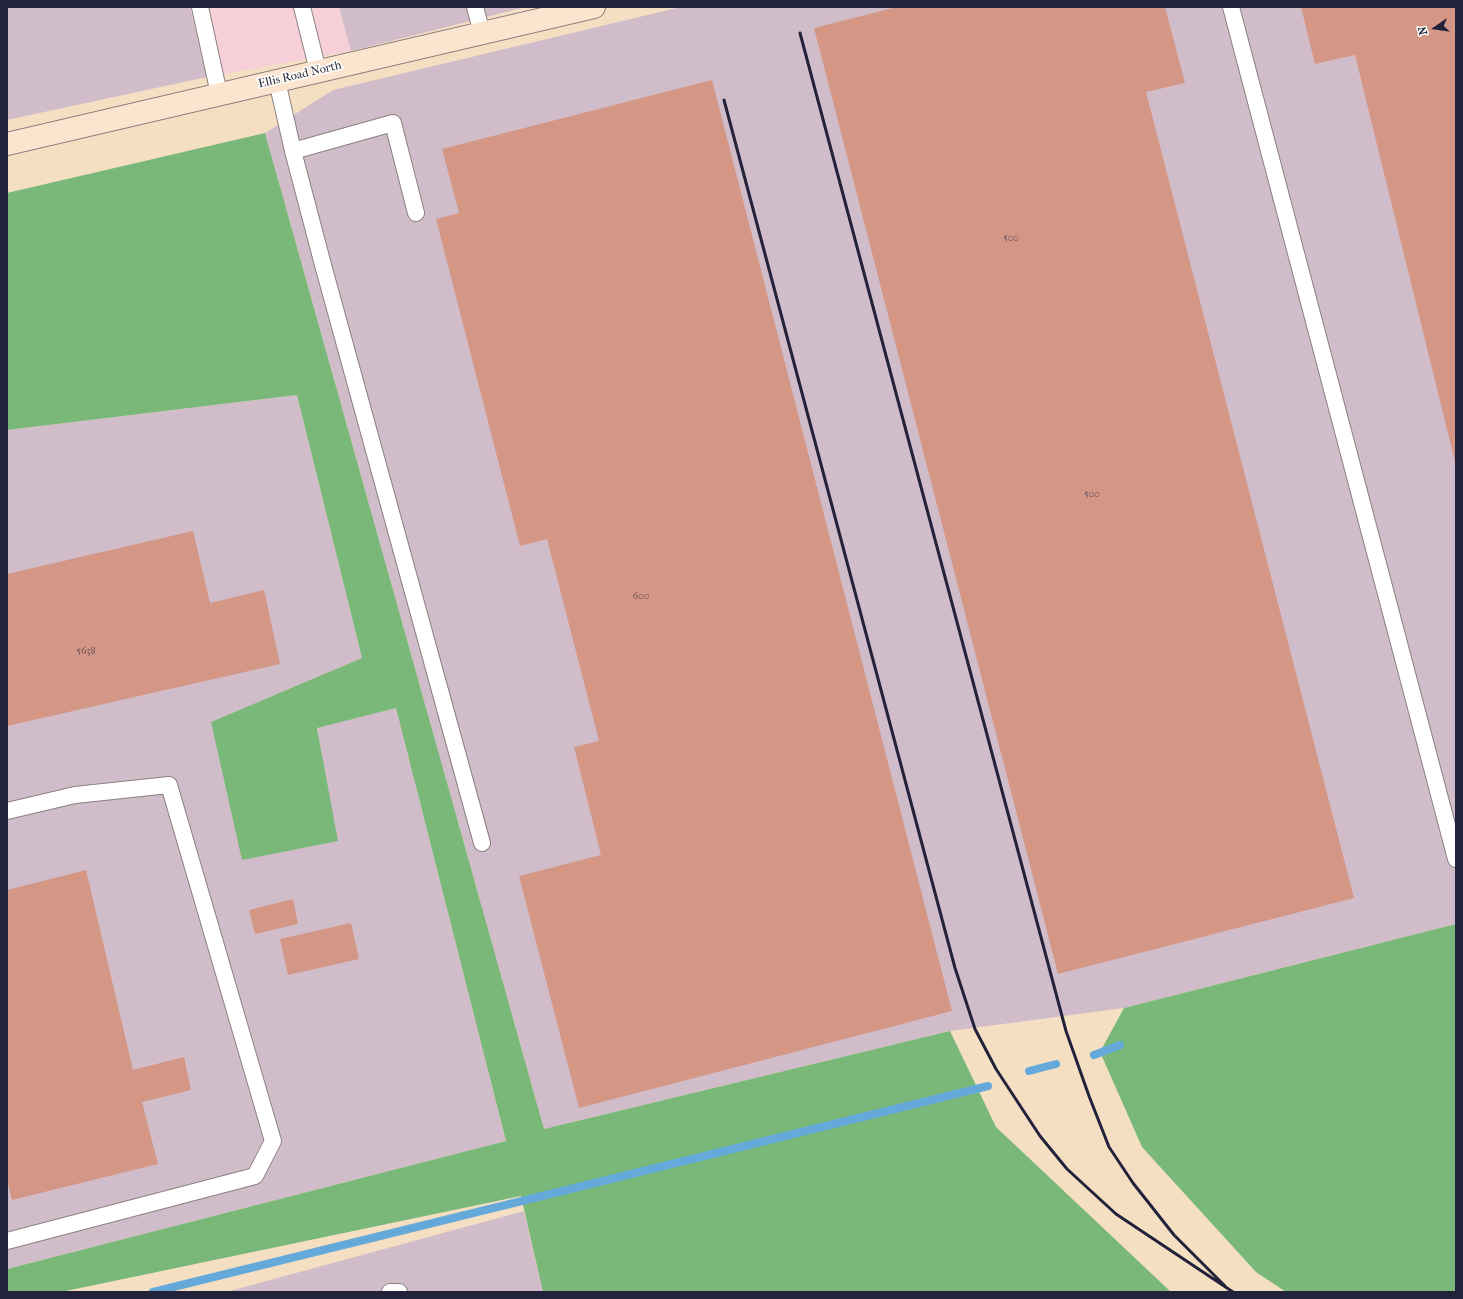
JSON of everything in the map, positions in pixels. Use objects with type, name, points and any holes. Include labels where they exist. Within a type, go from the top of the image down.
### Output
[{"type":"street","name":"Ellis Road North","points":[[7,144],[594,7]]},
{"type":"lane","points":[[200,7],[219,94]]},
{"type":"lane","points":[[302,7],[318,71]]},
{"type":"lane","points":[[475,7],[482,33]]},
{"type":"lane","points":[[1231,7],[1456,859]]},
{"type":"lane","points":[[277,81],[293,151],[327,280],[482,843]]},
{"type":"lane","points":[[293,151],[393,123],[416,213]]},
{"type":"lane","points":[[7,811],[75,794],[169,785],[273,1141],[254,1176],[7,1241]]},
{"type":"lane","points":[[390,1292],[399,1292]]},
{"type":"shaded area","points":[[7,7],[190,7],[207,77],[7,120]]},
{"type":"shaded area","points":[[190,7],[339,7],[351,51],[207,77]]},
{"type":"shaded area","points":[[339,7],[526,7],[351,51]]},
{"type":"shaded area","points":[[681,7],[1456,7],[1456,924],[1124,1008],[950,1031],[544,1129],[265,133],[333,90]]},
{"type":"shaded area","points":[[297,395],[362,658],[212,722],[337,841],[317,727],[396,708],[506,1141],[7,1269],[7,430]]},
{"type":"shaded area","points":[[524,1211],[543,1292],[226,1292]]},
{"type":"green space","points":[[265,133],[544,1129],[950,1031],[996,1127],[1171,1292],[543,1292],[521,1196],[61,1292],[7,1292],[7,1269],[506,1141],[396,708],[317,728],[338,841],[242,860],[211,722],[362,658],[297,395],[7,430],[7,193]]},
{"type":"green space","points":[[1456,924],[1456,1292],[1286,1292],[1256,1272],[1142,1147],[1100,1052],[1124,1008]]},
{"type":"building","points":[[897,7],[1165,7],[1185,83],[1146,92],[1354,898],[1058,974],[814,28]]},
{"type":"building","points":[[1301,7],[1456,7],[1456,466],[1355,55],[1315,64]]},
{"type":"building","points":[[712,80],[952,1011],[579,1108],[519,876],[601,855],[574,747],[599,741],[547,539],[520,546],[436,219],[459,213],[442,149]]},
{"type":"building","points":[[193,531],[210,603],[264,590],[280,664],[7,726],[7,574]]},
{"type":"building","points":[[86,870],[133,1070],[184,1057],[191,1090],[142,1102],[158,1164],[12,1200],[7,1179],[7,890]]},
{"type":"building","points":[[293,899],[298,924],[255,934],[249,910]]},
{"type":"building","points":[[351,923],[359,959],[288,975],[280,939]]},
{"type":"waterway","points":[[1094,1055],[1120,1045]]},
{"type":"waterway","points":[[1029,1071],[1056,1064]]},
{"type":"waterway","points":[[153,1292],[988,1086]]},
{"type":"railway","points":[[800,33],[1066,1031],[1109,1147],[1133,1183],[1174,1235],[1225,1286]]},
{"type":"railway","points":[[724,100],[955,968],[975,1029],[996,1069],[1040,1136],[1067,1169],[1116,1214],[1233,1292]]}]
